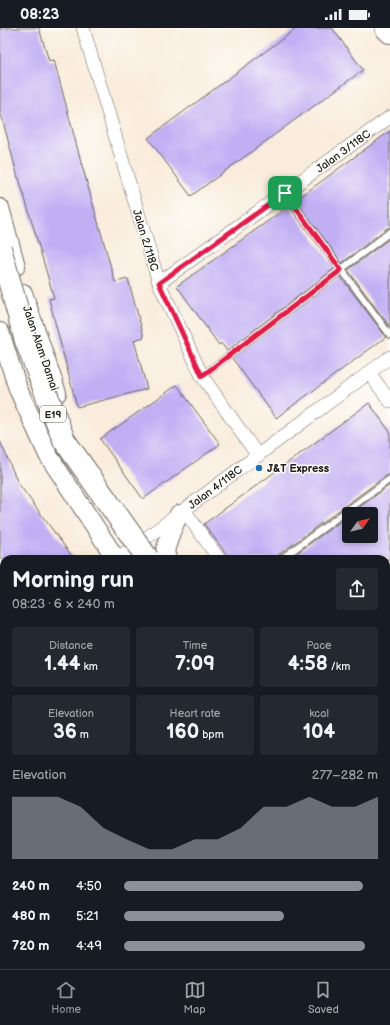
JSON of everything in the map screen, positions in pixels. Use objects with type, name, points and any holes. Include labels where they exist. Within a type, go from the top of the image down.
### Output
[{"type":"highway","points":[[386,28],[390,32]]},
{"type":"highway","name":"E19","points":[[0,248],[26,341],[64,440],[142,553]]},
{"type":"highway","name":"E19","points":[[0,303],[14,350],[54,445],[142,553]]},
{"type":"main road","name":"Jalan Alam Damai","points":[[0,208],[26,302],[70,432],[142,553]]},
{"type":"main road","points":[[0,332],[18,389],[48,455],[113,555]]},
{"type":"main road","points":[[166,555],[165,551],[171,532],[181,512]]},
{"type":"street","name":"Jalan 2/118C","points":[[84,28],[159,283],[202,376],[258,456]]},
{"type":"street","name":"Jalan 3/118C","points":[[159,283],[390,117]]},
{"type":"street","name":"Jalan 4/118C","points":[[142,553],[181,512],[390,357]]},
{"type":"street","points":[[369,373],[390,401]]},
{"type":"street","points":[[181,512],[217,555]]},
{"type":"lane","points":[[285,193],[390,335]]},
{"type":"lane","points":[[202,376],[390,232]]},
{"type":"lane","points":[[286,555],[390,479]]},
{"type":"building","points":[[0,28],[39,28],[49,61],[54,60],[115,282],[128,279],[144,337],[134,340],[147,389],[77,407],[49,299],[54,298],[18,178],[0,110]]},
{"type":"building","points":[[297,28],[332,28],[363,70],[191,196],[148,138]]},
{"type":"building","points":[[390,131],[390,228],[387,228],[342,263],[296,201]]},
{"type":"building","points":[[289,206],[335,268],[227,351],[221,343],[219,345],[177,286]]},
{"type":"building","points":[[390,238],[390,327],[348,270]]},
{"type":"building","points":[[340,276],[386,337],[276,418],[232,358]]},
{"type":"building","points":[[177,385],[220,444],[143,499],[100,439]]},
{"type":"building","points":[[369,403],[390,432],[390,475],[387,475],[342,507],[278,555],[227,555],[204,524]]},
{"type":"building","points":[[0,441],[18,483],[71,555],[0,555]]},
{"type":"building","points":[[390,485],[390,555],[294,555],[342,520],[342,543],[378,543],[378,507],[360,507]]},
{"type":"place","name":"J&T Express","points":[[259,468]]},
{"type":"route","points":[[285,193],[341,270],[202,376],[159,283],[285,193]]}]
